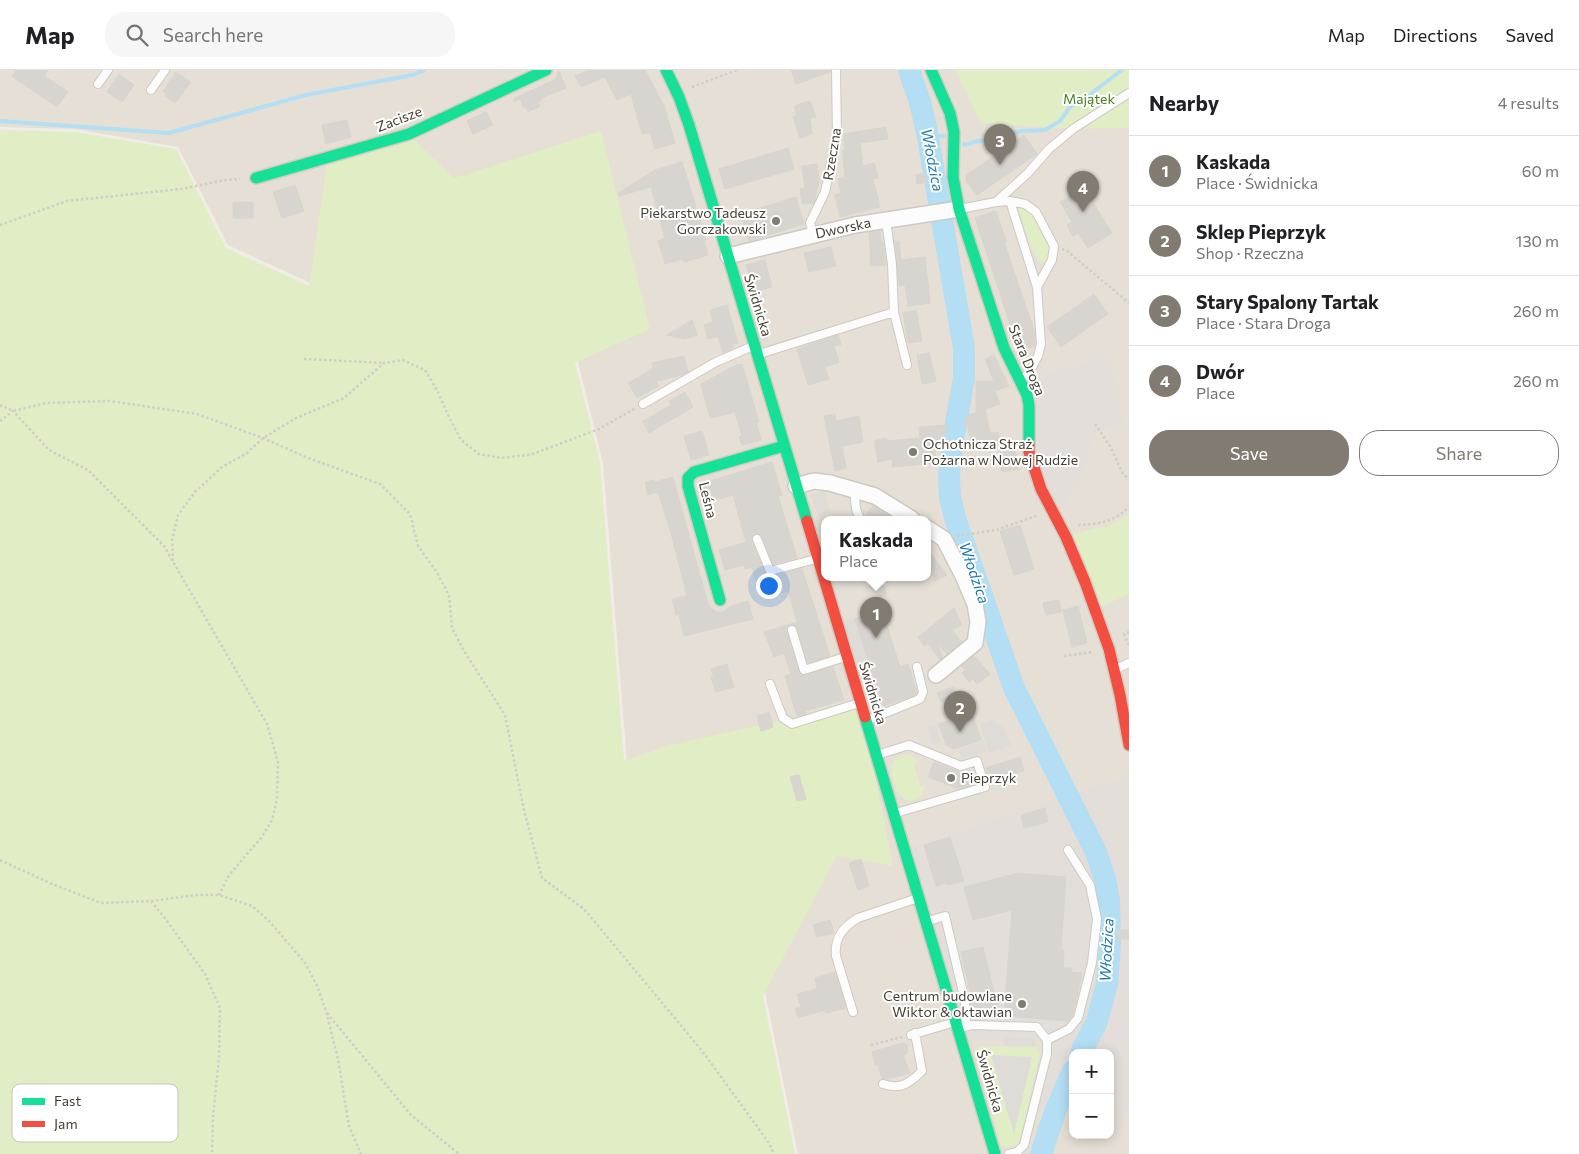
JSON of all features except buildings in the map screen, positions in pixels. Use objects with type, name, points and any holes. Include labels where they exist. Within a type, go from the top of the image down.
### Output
[{"type":"street","name":"Zacisze","points":[[256,178],[409,134],[546,70]]},
{"type":"street","name":"Świdnicka","points":[[666,70],[677,92],[689,125],[821,568]]},
{"type":"street","name":"Stara Droga","points":[[931,70],[947,106],[954,132],[953,177],[956,210],[1004,348],[1021,379],[1030,405],[1029,452],[1041,489],[1062,529],[1085,582],[1109,649],[1129,745]]},
{"type":"street","name":"Dworska","points":[[728,256],[813,234],[886,220],[956,210]]},
{"type":"street","name":"Leśna","points":[[720,600],[688,486],[688,478],[694,472],[784,446]]},
{"type":"street","points":[[796,486],[814,482],[830,483],[875,496],[907,516]]},
{"type":"street","points":[[931,531],[944,539],[952,554],[975,604],[978,622],[975,643],[936,675]]},
{"type":"street","name":"Świdnicka","points":[[825,581],[876,756],[961,1025],[995,1154]]},
{"type":"lane","points":[[98,84],[108,70]]},
{"type":"lane","points":[[151,90],[165,70]]},
{"type":"lane","name":"Rzeczna","points":[[813,234],[810,222],[825,192],[837,135],[836,70]]},
{"type":"lane","points":[[996,202],[1027,174],[1049,149],[1073,129],[1129,93]]},
{"type":"lane","points":[[956,210],[1010,201],[1025,204],[1036,212],[1054,246],[1052,260],[1037,287]]},
{"type":"lane","points":[[1010,201],[1037,287],[1041,344],[1038,356],[1028,375],[1021,379]]},
{"type":"lane","points":[[886,220],[892,264],[894,312],[907,365]]},
{"type":"lane","points":[[642,404],[716,362],[894,312]]},
{"type":"lane","points":[[854,490],[856,510],[859,516]]},
{"type":"lane","points":[[757,539],[770,571],[818,558]]},
{"type":"lane","points":[[792,630],[804,670],[847,656]]},
{"type":"lane","points":[[1114,670],[1129,663]]},
{"type":"lane","points":[[866,721],[920,699],[923,692],[917,668]]},
{"type":"lane","points":[[770,684],[783,718],[792,724],[861,703]]},
{"type":"lane","points":[[876,756],[909,746],[961,766],[977,761],[985,787],[894,814]]},
{"type":"lane","points":[[1047,1040],[1069,1029],[1078,1018],[1092,963],[1097,919],[1090,886],[1068,850]]},
{"type":"lane","points":[[853,1012],[836,956],[835,946],[838,937],[843,930],[858,918],[920,897]]},
{"type":"lane","points":[[927,921],[945,916],[965,1001],[961,1025]]},
{"type":"lane","points":[[883,1084],[892,1087],[909,1083],[922,1070],[913,1034],[961,1025],[1037,1027],[1047,1040],[1047,1054],[1024,1145],[1017,1152],[1009,1154]]},
{"type":"path","points":[[677,92],[737,70]]},
{"type":"path","points":[[0,225],[67,201],[181,189],[226,180],[256,178]]},
{"type":"path","points":[[1054,246],[1067,251],[1129,303]]},
{"type":"path","points":[[304,359],[384,363],[403,360],[425,370],[437,390],[461,440],[479,454],[501,458],[530,455],[599,429],[642,404]]},
{"type":"path","points":[[173,561],[172,540],[178,515],[195,492],[222,467],[247,452],[263,438],[296,418],[344,398],[384,363]]},
{"type":"path","points":[[0,421],[13,411],[46,403],[110,400],[197,414],[380,484],[410,514],[418,546],[436,571],[449,595],[452,628],[464,651],[505,715],[524,810],[542,878],[584,909],[703,1052],[769,1143],[774,1154]]},
{"type":"path","points":[[0,405],[13,411],[49,450],[88,470],[164,546],[267,724],[278,762],[277,799],[272,820],[261,838],[228,875],[219,895]]},
{"type":"path","points":[[1095,424],[1110,446],[1123,474],[1129,479]]},
{"type":"path","points":[[1062,529],[1069,526],[1113,520],[1121,515],[1129,506]]},
{"type":"path","points":[[950,538],[996,530],[1052,510]]},
{"type":"path","points":[[1129,632],[1124,634],[1129,645]]},
{"type":"path","points":[[1064,656],[1109,649]]},
{"type":"path","points":[[0,860],[52,884],[101,903],[150,901],[196,895],[219,895],[252,906],[270,922],[305,964],[317,986],[326,1011],[338,1059],[349,1126],[361,1154]]},
{"type":"path","points":[[150,901],[167,921],[204,974],[220,1008],[219,1058],[213,1117],[212,1154]]},
{"type":"path","points":[[326,1011],[410,1115],[459,1154]]},
{"type":"path","points":[[871,1045],[913,1034]]},
{"type":"shaded area","points":[[0,70],[961,70],[1129,126],[1129,1154],[798,1154],[765,992],[681,943],[627,763],[603,463],[556,273],[313,284],[228,245],[178,147],[75,129],[0,127]]},
{"type":"shaded area","points":[[758,304],[768,340],[761,342],[750,306]]},
{"type":"shaded area","points":[[1109,356],[1123,422],[1093,433],[1084,469],[1058,516],[1036,454],[1027,380]]},
{"type":"shaded area","points":[[824,491],[831,513],[818,517],[811,494]]},
{"type":"shaded area","points":[[855,619],[882,707],[872,710],[844,622]]},
{"type":"shaded area","points":[[992,720],[1003,727],[1011,746],[989,753],[980,724]]},
{"type":"shaded area","points":[[935,724],[941,742],[933,745],[927,727]]},
{"type":"shaded area","points":[[983,741],[986,751],[962,759],[959,749]]},
{"type":"shaded area","points":[[1129,776],[1129,1114],[1114,1113],[1114,1049],[1069,1049],[1069,1110],[1033,1107],[1047,1040],[962,1041],[912,847]]},
{"type":"shaded area","points":[[1004,1038],[1035,1039],[1035,1046],[1004,1045]]},
{"type":"shaded area","points":[[991,1055],[1032,1057],[1014,1134]]},
{"type":"green space","name":"Majątek","points":[[955,70],[1129,70],[1129,128],[1073,129],[981,123]]},
{"type":"green space","points":[[0,130],[75,132],[176,149],[226,248],[309,286],[328,156],[409,134],[454,178],[601,131],[650,329],[575,363],[600,462],[624,761],[670,745],[861,703],[893,866],[837,856],[763,996],[795,1154],[0,1154]]},
{"type":"green space","points":[[1021,205],[1027,206],[1052,241],[1050,259],[1045,263],[1038,261],[1031,248],[1018,207]]},
{"type":"green space","points":[[1129,514],[1129,594],[1101,607],[1072,534],[1111,525]]},
{"type":"green space","points":[[905,754],[911,755],[918,762],[914,763],[920,786],[925,785],[922,795],[913,801],[901,797],[895,787],[892,775],[894,761]]},
{"type":"green space","points":[[980,1046],[1036,1047],[1039,1050],[1040,1053],[1019,1143],[1016,1146],[1003,1147],[1000,1143],[976,1051]]},
{"type":"waterway","points":[[0,121],[169,133],[306,95],[413,75],[424,70]]},
{"type":"waterway","name":"Włodzica","points":[[909,70],[920,102],[927,132],[964,348],[964,378],[949,475],[950,497],[955,518],[1014,688],[1096,852],[1105,879],[1109,900],[1110,944],[1107,984],[1097,1021],[1083,1049]]},
{"type":"waterway","points":[[964,144],[1022,131],[1045,130],[1060,121],[1070,107],[1084,99],[1122,70]]},
{"type":"waterway","points":[[928,137],[944,136]]},
{"type":"waterway","name":"Włodzica","points":[[1041,1154],[1055,1112],[1069,1080]]},
{"type":"traffic: fast","points":[[256,178],[409,134],[546,70]]},
{"type":"traffic: fast","points":[[666,70],[679,97],[689,125],[807,521]]},
{"type":"traffic: fast","points":[[931,70],[950,113],[954,132],[953,177],[959,209],[1004,348],[1027,395],[1029,405],[1029,445]]},
{"type":"traffic: fast","points":[[720,600],[688,486],[688,478],[694,472],[784,446]]},
{"type":"traffic: fast","points":[[865,717],[995,1154]]},
{"type":"traffic: jam","points":[[1029,445],[1029,452],[1041,489],[1066,537],[1085,582],[1109,649],[1129,745]]},
{"type":"traffic: jam","points":[[807,521],[821,568]]},
{"type":"traffic: jam","points":[[825,581],[865,717]]},
{"type":"place","name":"Stary Spalony Tartak","points":[[1000,165]]},
{"type":"place","name":"Dwór","points":[[1083,212]]},
{"type":"place","name":"Piekarstwo Tadeusz Gorczakowski","points":[[776,221]]},
{"type":"place","name":"Ochotnicza Straż Pożarna w Nowej Rudzie","points":[[913,452]]},
{"type":"place","name":"Kaskada","points":[[876,638]]},
{"type":"place","name":"Sklep Pieprzyk","points":[[960,732]]},
{"type":"place","name":"Pieprzyk","points":[[951,778]]},
{"type":"place","name":"Centrum budowlane Wiktor & oktawian","points":[[1022,1004]]}]
